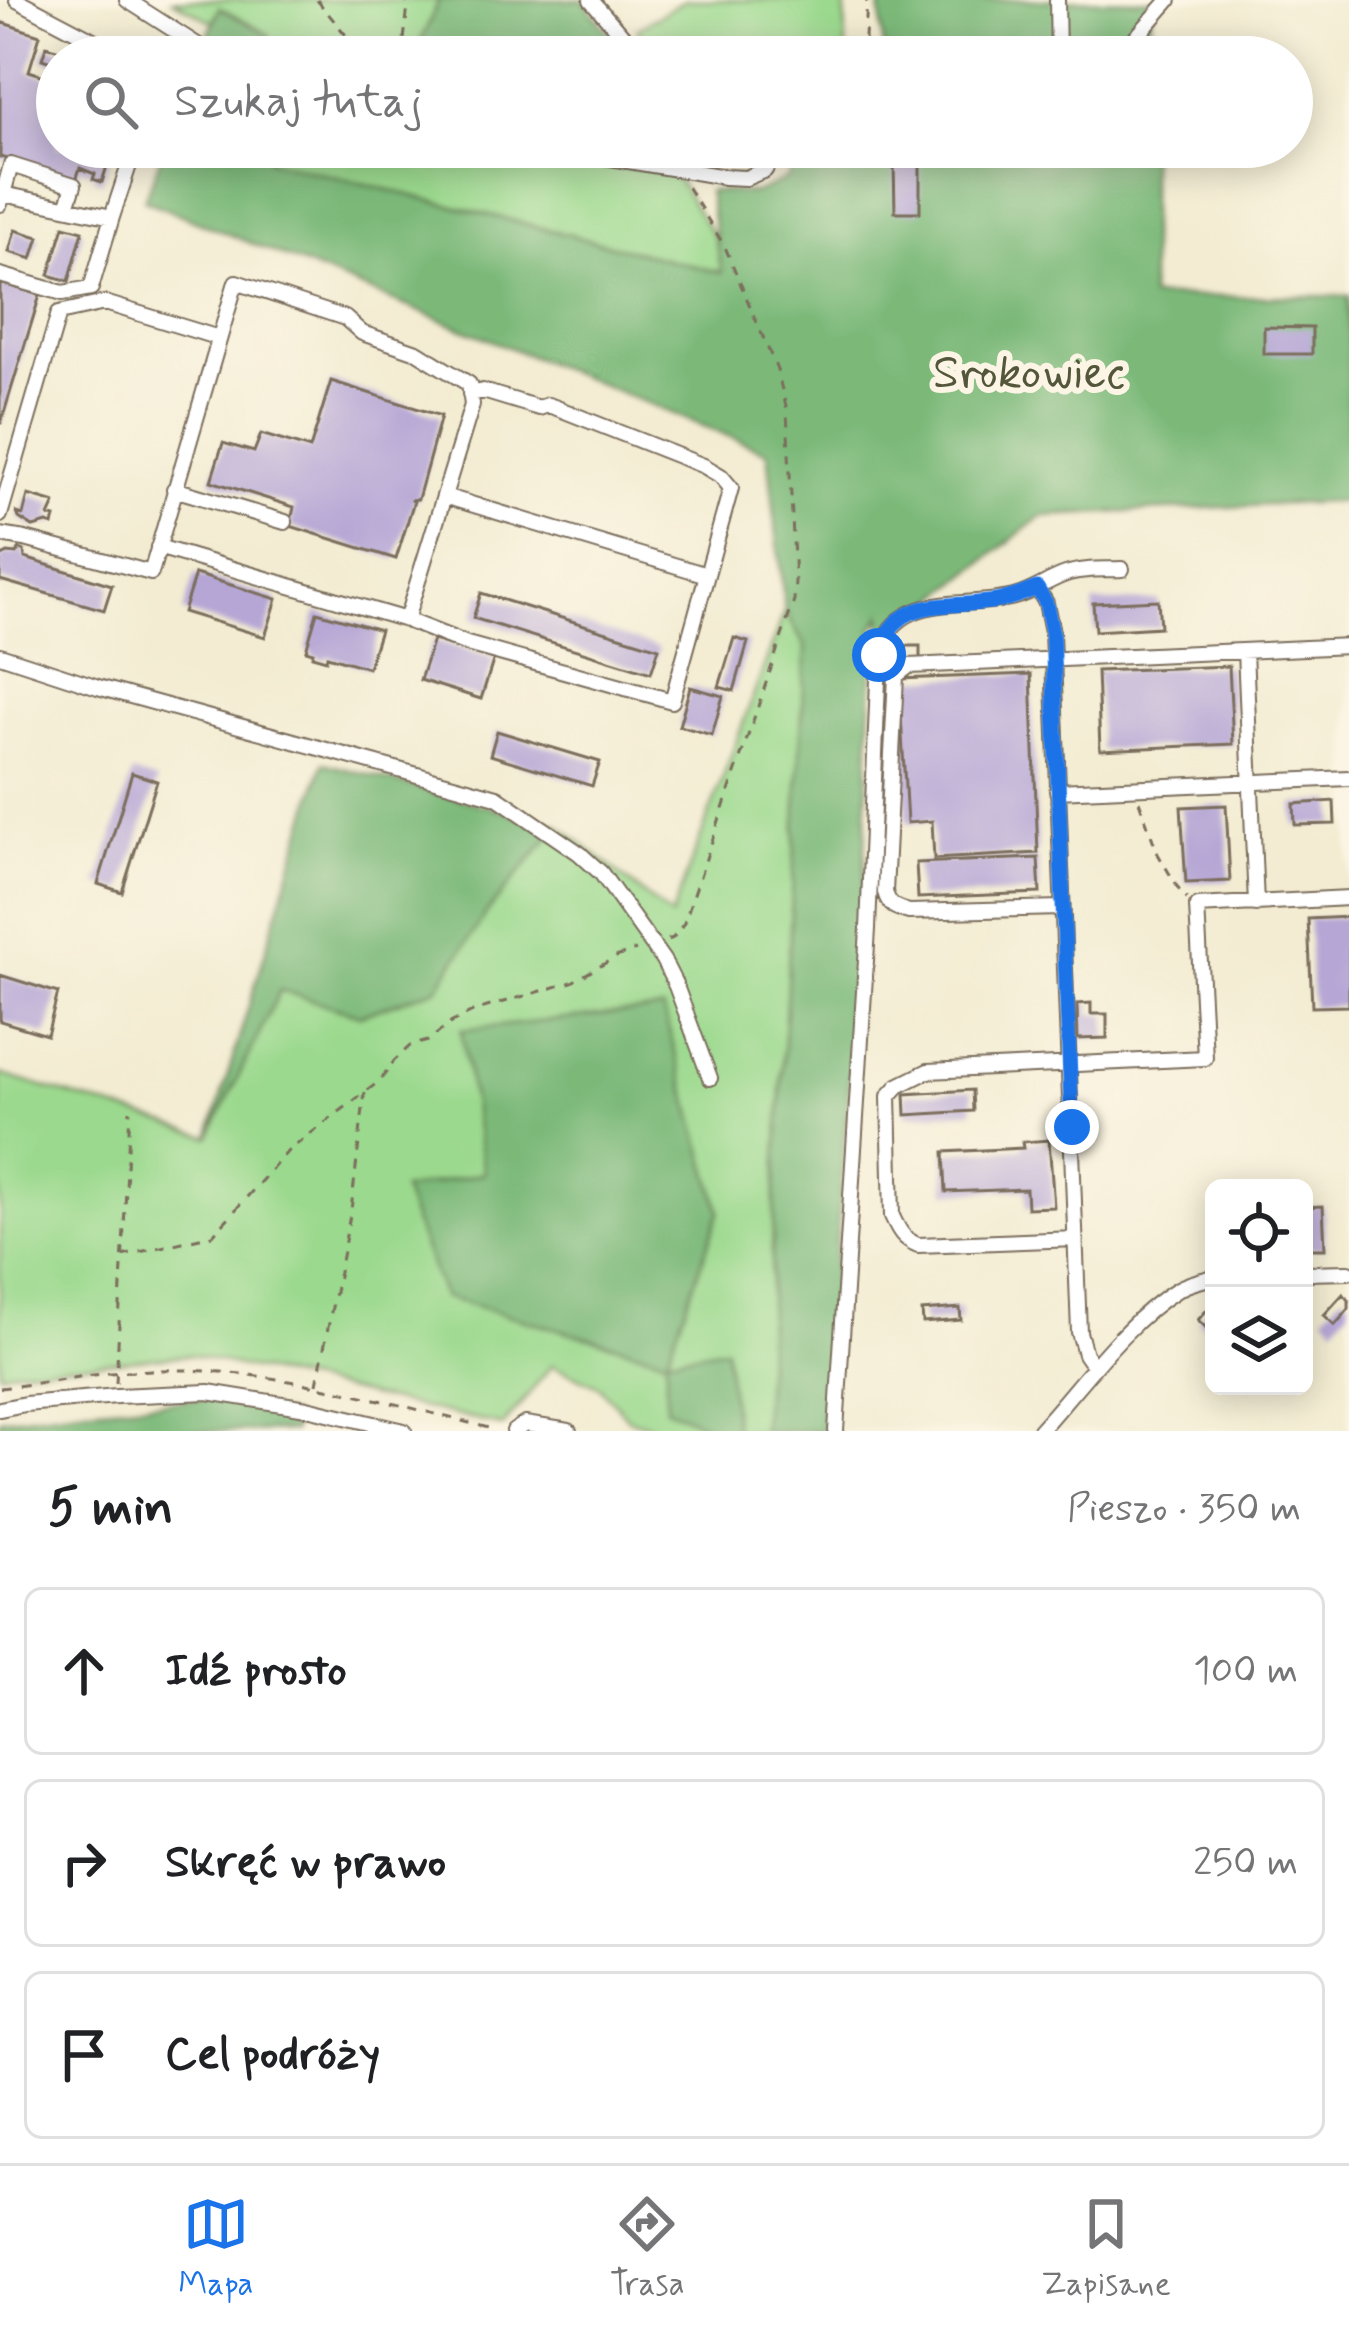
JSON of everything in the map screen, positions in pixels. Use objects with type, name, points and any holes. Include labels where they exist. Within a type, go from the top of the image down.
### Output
[{"type":"street","points":[[17,0],[85,36]]},
{"type":"street","points":[[127,0],[183,36]]},
{"type":"street","points":[[591,0],[623,36]]},
{"type":"street","points":[[1057,0],[1058,36]]},
{"type":"street","points":[[1137,36],[1169,0]]},
{"type":"street","points":[[67,207],[74,185],[11,165],[1,197],[112,217]]},
{"type":"street","points":[[0,275],[63,293],[91,288],[128,168]]},
{"type":"street","points":[[669,168],[746,178],[766,168]]},
{"type":"street","points":[[0,535],[151,573],[236,281],[345,318],[362,333],[417,352],[469,384],[472,404],[406,620]]},
{"type":"street","points":[[0,515],[59,313],[105,303],[219,338]]},
{"type":"street","points":[[158,548],[406,620],[467,644],[672,701],[731,488],[704,466],[557,408],[539,408],[483,391],[470,394]]},
{"type":"street","points":[[174,489],[284,522]]},
{"type":"street","points":[[444,496],[707,575]]},
{"type":"street","points":[[836,1431],[882,641],[902,619],[932,605],[990,602],[1018,596],[1071,572],[1122,568]]},
{"type":"street","points":[[1037,588],[1046,603],[1052,632],[1079,1332],[1094,1366]]},
{"type":"street","points":[[1061,908],[909,912],[888,902],[896,676],[908,667],[1349,646]]},
{"type":"street","points":[[1245,651],[1256,904]]},
{"type":"street","points":[[0,655],[98,687],[497,797],[601,873],[676,986],[710,1078]]},
{"type":"street","points":[[1057,791],[1349,778]]},
{"type":"street","points":[[1076,1239],[918,1245],[907,1240],[892,1216],[889,1096],[928,1071],[1205,1058],[1197,906],[1349,898]]},
{"type":"street","points":[[1313,1273],[1349,1271]]},
{"type":"street","points":[[1039,1431],[1094,1366],[1148,1313],[1181,1287],[1205,1279]]},
{"type":"street","points":[[0,1409],[208,1392],[308,1408],[404,1431]]},
{"type":"street","points":[[331,1414],[333,1431]]},
{"type":"street","points":[[514,1431],[525,1424],[569,1431]]},
{"type":"path","points":[[317,0],[347,36]]},
{"type":"path","points":[[405,36],[406,0]]},
{"type":"path","points":[[865,36],[867,0]]},
{"type":"path","points":[[122,1256],[213,1235],[288,1150],[381,1080],[410,1046],[428,1041],[477,1010],[572,982],[616,957],[674,938],[685,923],[794,601],[795,581],[787,410],[777,370],[725,247],[675,169]]},
{"type":"path","points":[[1135,788],[1158,854],[1181,895],[1197,906]]},
{"type":"path","points":[[316,1387],[351,1210],[366,1090]]},
{"type":"path","points":[[117,1396],[130,1110]]},
{"type":"green space","points":[[173,0],[439,0],[423,36],[268,36],[220,8],[212,22]]},
{"type":"green space","points":[[439,0],[583,0],[611,36],[423,36]]},
{"type":"green space","points":[[685,0],[845,0],[846,36],[642,36],[637,29]]},
{"type":"green space","points":[[880,0],[1151,0],[1151,36],[883,36]]},
{"type":"green space","points":[[219,8],[269,35],[269,36],[208,36]]},
{"type":"green space","name":"Srokowiec","points":[[157,168],[301,168],[722,273],[708,191],[755,193],[788,178],[791,168],[1150,168],[1150,297],[1349,296],[1349,501],[1042,516],[882,641],[882,615],[874,628],[863,904],[822,1431],[762,1431],[806,648],[785,611],[768,452],[144,200]]},
{"type":"green space","points":[[300,168],[670,168],[714,237],[723,273]]},
{"type":"green space","points":[[785,611],[806,648],[762,1431],[666,1431],[628,1418],[600,1387],[552,1365],[503,1426],[190,1355],[0,1373],[0,1074],[209,1137],[280,990],[360,1015],[437,988],[488,911],[559,825],[671,917]]},
{"type":"green space","points":[[323,763],[559,825],[488,911],[437,988],[360,1015],[280,990],[209,1137]]},
{"type":"green space","points":[[663,1009],[720,1211],[667,1358],[725,1348],[735,1431],[719,1431],[666,1408],[666,1359],[443,1297],[402,1190],[484,1173],[461,1030]]},
{"type":"green space","points":[[213,1398],[292,1416],[293,1431],[0,1431],[0,1419]]},
{"type":"building","points":[[0,22],[40,35],[29,71],[36,73],[36,168],[0,157]]},
{"type":"building","points":[[36,168],[80,168],[76,180]]},
{"type":"building","points":[[80,168],[106,168],[102,182],[93,179],[95,174]]},
{"type":"building","points":[[894,168],[920,168],[920,212],[895,212]]},
{"type":"building","points":[[64,226],[83,231],[69,281],[49,275]]},
{"type":"building","points":[[15,230],[39,237],[32,259],[9,252]]},
{"type":"building","points":[[0,283],[40,295],[1,423],[0,423]]},
{"type":"building","points":[[1264,327],[1312,328],[1312,354],[1264,354]]},
{"type":"building","points":[[331,381],[441,416],[396,559],[290,526],[294,507],[211,481],[223,443],[254,452],[261,434],[310,449]]},
{"type":"building","points":[[28,495],[55,503],[49,516],[55,518],[53,525],[33,527],[19,518],[17,513],[23,515]]},
{"type":"building","points":[[20,549],[25,558],[112,585],[104,610],[0,580],[0,557]]},
{"type":"building","points":[[195,574],[277,599],[265,637],[183,612]]},
{"type":"building","points":[[481,593],[659,648],[651,673],[473,618]]},
{"type":"building","points":[[1158,600],[1160,627],[1095,631],[1093,603]]},
{"type":"building","points":[[317,612],[380,630],[368,668],[312,656],[306,650]]},
{"type":"building","points":[[734,638],[748,642],[734,691],[719,687]]},
{"type":"building","points":[[433,640],[494,658],[481,699],[420,680]]},
{"type":"building","points":[[906,646],[920,646],[920,659],[907,660]]},
{"type":"building","points":[[1229,666],[1233,744],[1100,750],[1097,671]]},
{"type":"building","points":[[1031,674],[1038,853],[934,859],[932,821],[907,823],[899,679]]},
{"type":"building","points":[[690,687],[723,696],[712,735],[679,726]]},
{"type":"building","points":[[497,731],[600,762],[592,786],[490,755]]},
{"type":"building","points":[[132,773],[157,781],[122,892],[98,884]]},
{"type":"building","points":[[1334,801],[1335,824],[1295,825],[1294,804]]},
{"type":"building","points":[[1226,805],[1230,881],[1186,883],[1181,807]]},
{"type":"building","points":[[1038,858],[1040,893],[918,898],[916,863]]},
{"type":"building","points":[[1349,917],[1349,1006],[1312,1007],[1308,919]]},
{"type":"building","points":[[0,975],[58,993],[47,1035],[0,1021]]},
{"type":"building","points":[[1091,1003],[1091,1014],[1107,1014],[1107,1038],[1078,1039],[1077,1004]]},
{"type":"building","points":[[972,1090],[973,1111],[906,1115],[905,1094]]},
{"type":"building","points":[[1049,1140],[1054,1207],[1027,1208],[1026,1189],[946,1192],[944,1152],[1023,1148],[1022,1142]]},
{"type":"building","points":[[1323,1206],[1325,1249],[1313,1249],[1313,1207]]},
{"type":"building","points":[[1343,1294],[1349,1309],[1335,1325],[1324,1315]]},
{"type":"building","points":[[960,1308],[961,1320],[923,1323],[922,1311]]},
{"type":"route","points":[[879,655],[889,629],[932,605],[990,602],[1037,588],[1046,603],[1052,632],[1072,1127]]}]
